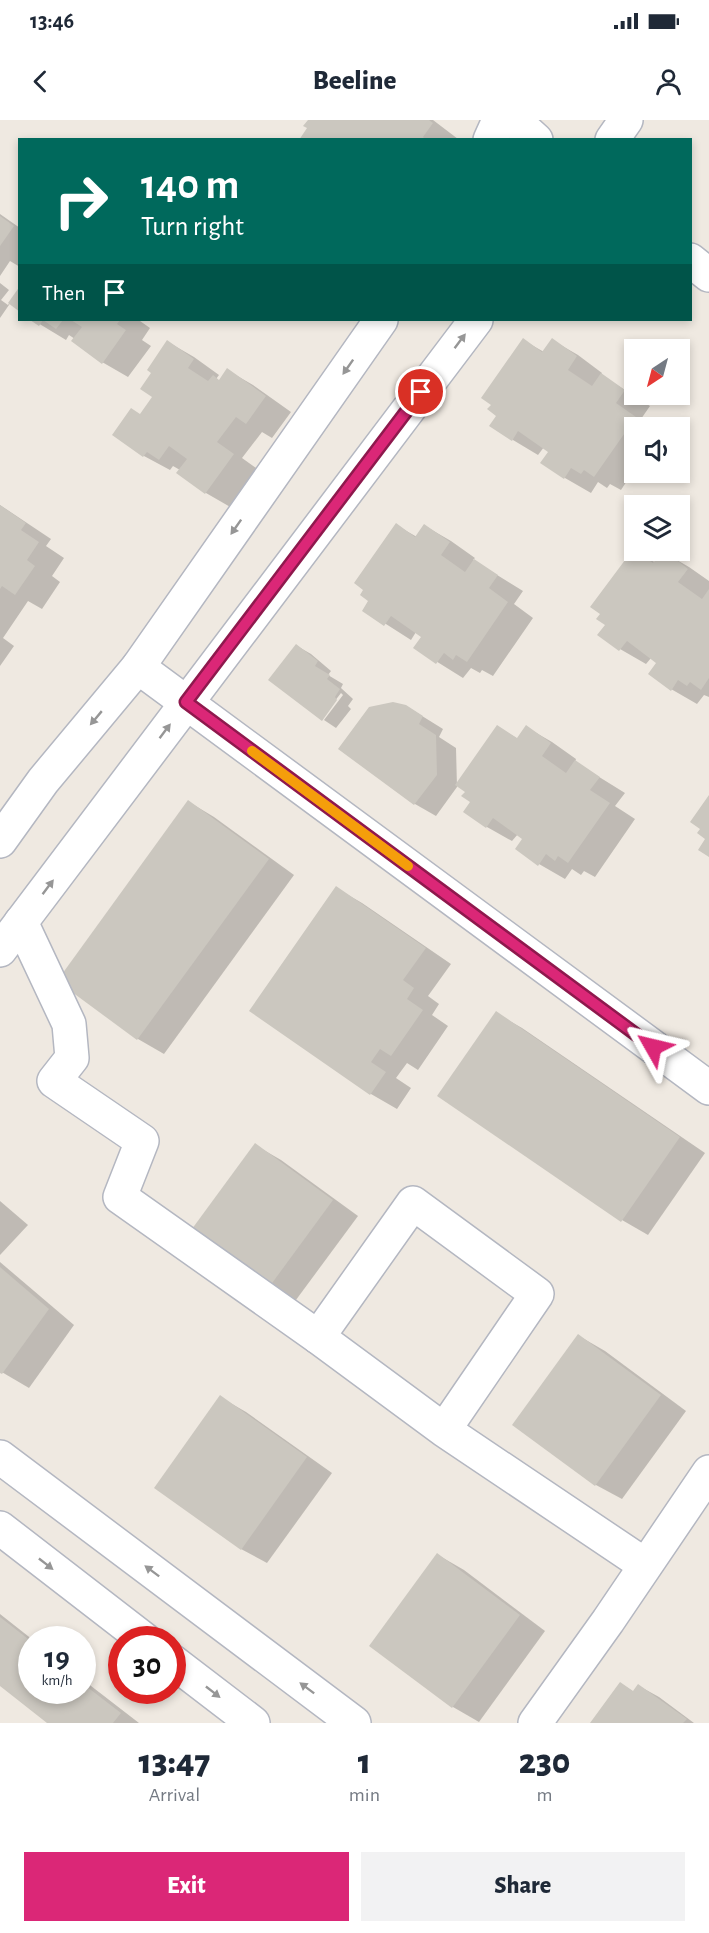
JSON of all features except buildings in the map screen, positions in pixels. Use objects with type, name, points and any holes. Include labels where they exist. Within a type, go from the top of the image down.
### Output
[{"type":"street","points":[[491,138],[499,120]]},
{"type":"street","points":[[514,120],[534,138]]},
{"type":"street","points":[[613,138],[626,120]]},
{"type":"street","points":[[692,262],[709,275]]},
{"type":"street","points":[[0,841],[43,781],[138,667],[380,321]]},
{"type":"street","points":[[0,950],[476,321]]},
{"type":"street","points":[[138,667],[709,1088]]},
{"type":"street","points":[[21,922],[69,1024],[72,1059],[54,1081],[142,1141],[120,1197],[318,1337],[444,1430],[645,1565]]},
{"type":"street","points":[[318,1337],[412,1203],[528,1287],[537,1294],[444,1430]]},
{"type":"street","points":[[0,1456],[354,1723]]},
{"type":"street","points":[[535,1723],[709,1472]]},
{"type":"street","points":[[0,1528],[127,1626]]},
{"type":"street","points":[[186,1672],[253,1723]]},
{"type":"slow traffic","points":[[252,751],[408,866]]},
{"type":"route","points":[[421,392],[186,702],[653,1047]]}]
